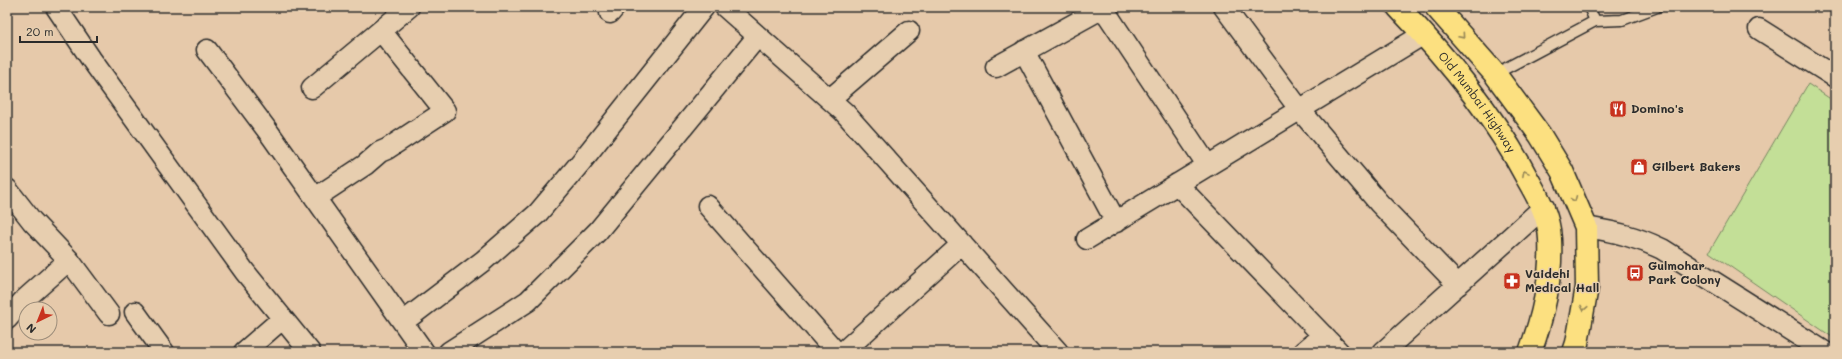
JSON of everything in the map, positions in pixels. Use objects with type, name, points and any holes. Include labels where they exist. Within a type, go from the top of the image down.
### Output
[{"type":"main road","name":"Old Mumbai Highway","points":[[1398,7],[1424,34],[1470,90],[1514,153],[1544,207],[1550,239],[1547,286],[1537,332],[1530,352]]},
{"type":"main road","points":[[1436,7],[1495,74],[1540,135],[1562,171],[1586,227],[1588,287],[1577,344],[1574,352]]},
{"type":"street","points":[[56,7],[110,85],[246,272],[282,319],[310,352]]},
{"type":"street","points":[[312,88],[382,32],[409,7]]},
{"type":"street","points":[[403,322],[483,261],[538,213],[582,162],[704,7]]},
{"type":"street","points":[[725,7],[757,37],[844,112],[1058,352]]},
{"type":"street","points":[[1224,7],[1300,110],[1379,204],[1458,285]]},
{"type":"street","points":[[996,67],[1024,52],[1090,11],[1103,8],[1208,166]]},
{"type":"street","points":[[1759,29],[1835,77]]},
{"type":"street","points":[[830,100],[909,31]]},
{"type":"street","points":[[315,198],[365,165],[380,152],[387,150],[445,111],[382,32]]},
{"type":"street","points":[[1087,239],[1424,34]]},
{"type":"street","points":[[449,352],[528,301],[598,231],[757,37]]},
{"type":"street","points":[[207,50],[315,198],[424,352]]},
{"type":"street","points":[[1024,52],[1116,222]]},
{"type":"street","points":[[1177,184],[1339,352]]},
{"type":"street","points":[[7,189],[32,221],[69,260],[110,314]]},
{"type":"street","points":[[708,206],[836,352]]},
{"type":"street","points":[[1383,352],[1544,207]]},
{"type":"street","points":[[1586,227],[1622,233],[1643,240],[1662,249],[1825,352]]},
{"type":"street","points":[[843,352],[962,244]]},
{"type":"street","points":[[7,319],[24,300],[69,260]]},
{"type":"street","points":[[134,312],[164,352]]},
{"type":"street","points":[[244,352],[282,319]]},
{"type":"street","points":[[1303,352],[1323,335]]},
{"type":"lane","points":[[1589,7],[1595,21]]},
{"type":"lane","points":[[1495,74],[1595,21],[1622,20],[1657,7]]},
{"type":"green space","points":[[1808,84],[1835,102],[1835,339],[1709,252]]},
{"type":"place","name":"Domino's","points":[[1618,109]]},
{"type":"place","name":"Gilbert Bakers","points":[[1639,167]]},
{"type":"place","name":"Gulmohar Park Colony","points":[[1635,273]]},
{"type":"place","name":"Vaidehi Medical Hall","points":[[1512,281]]}]
